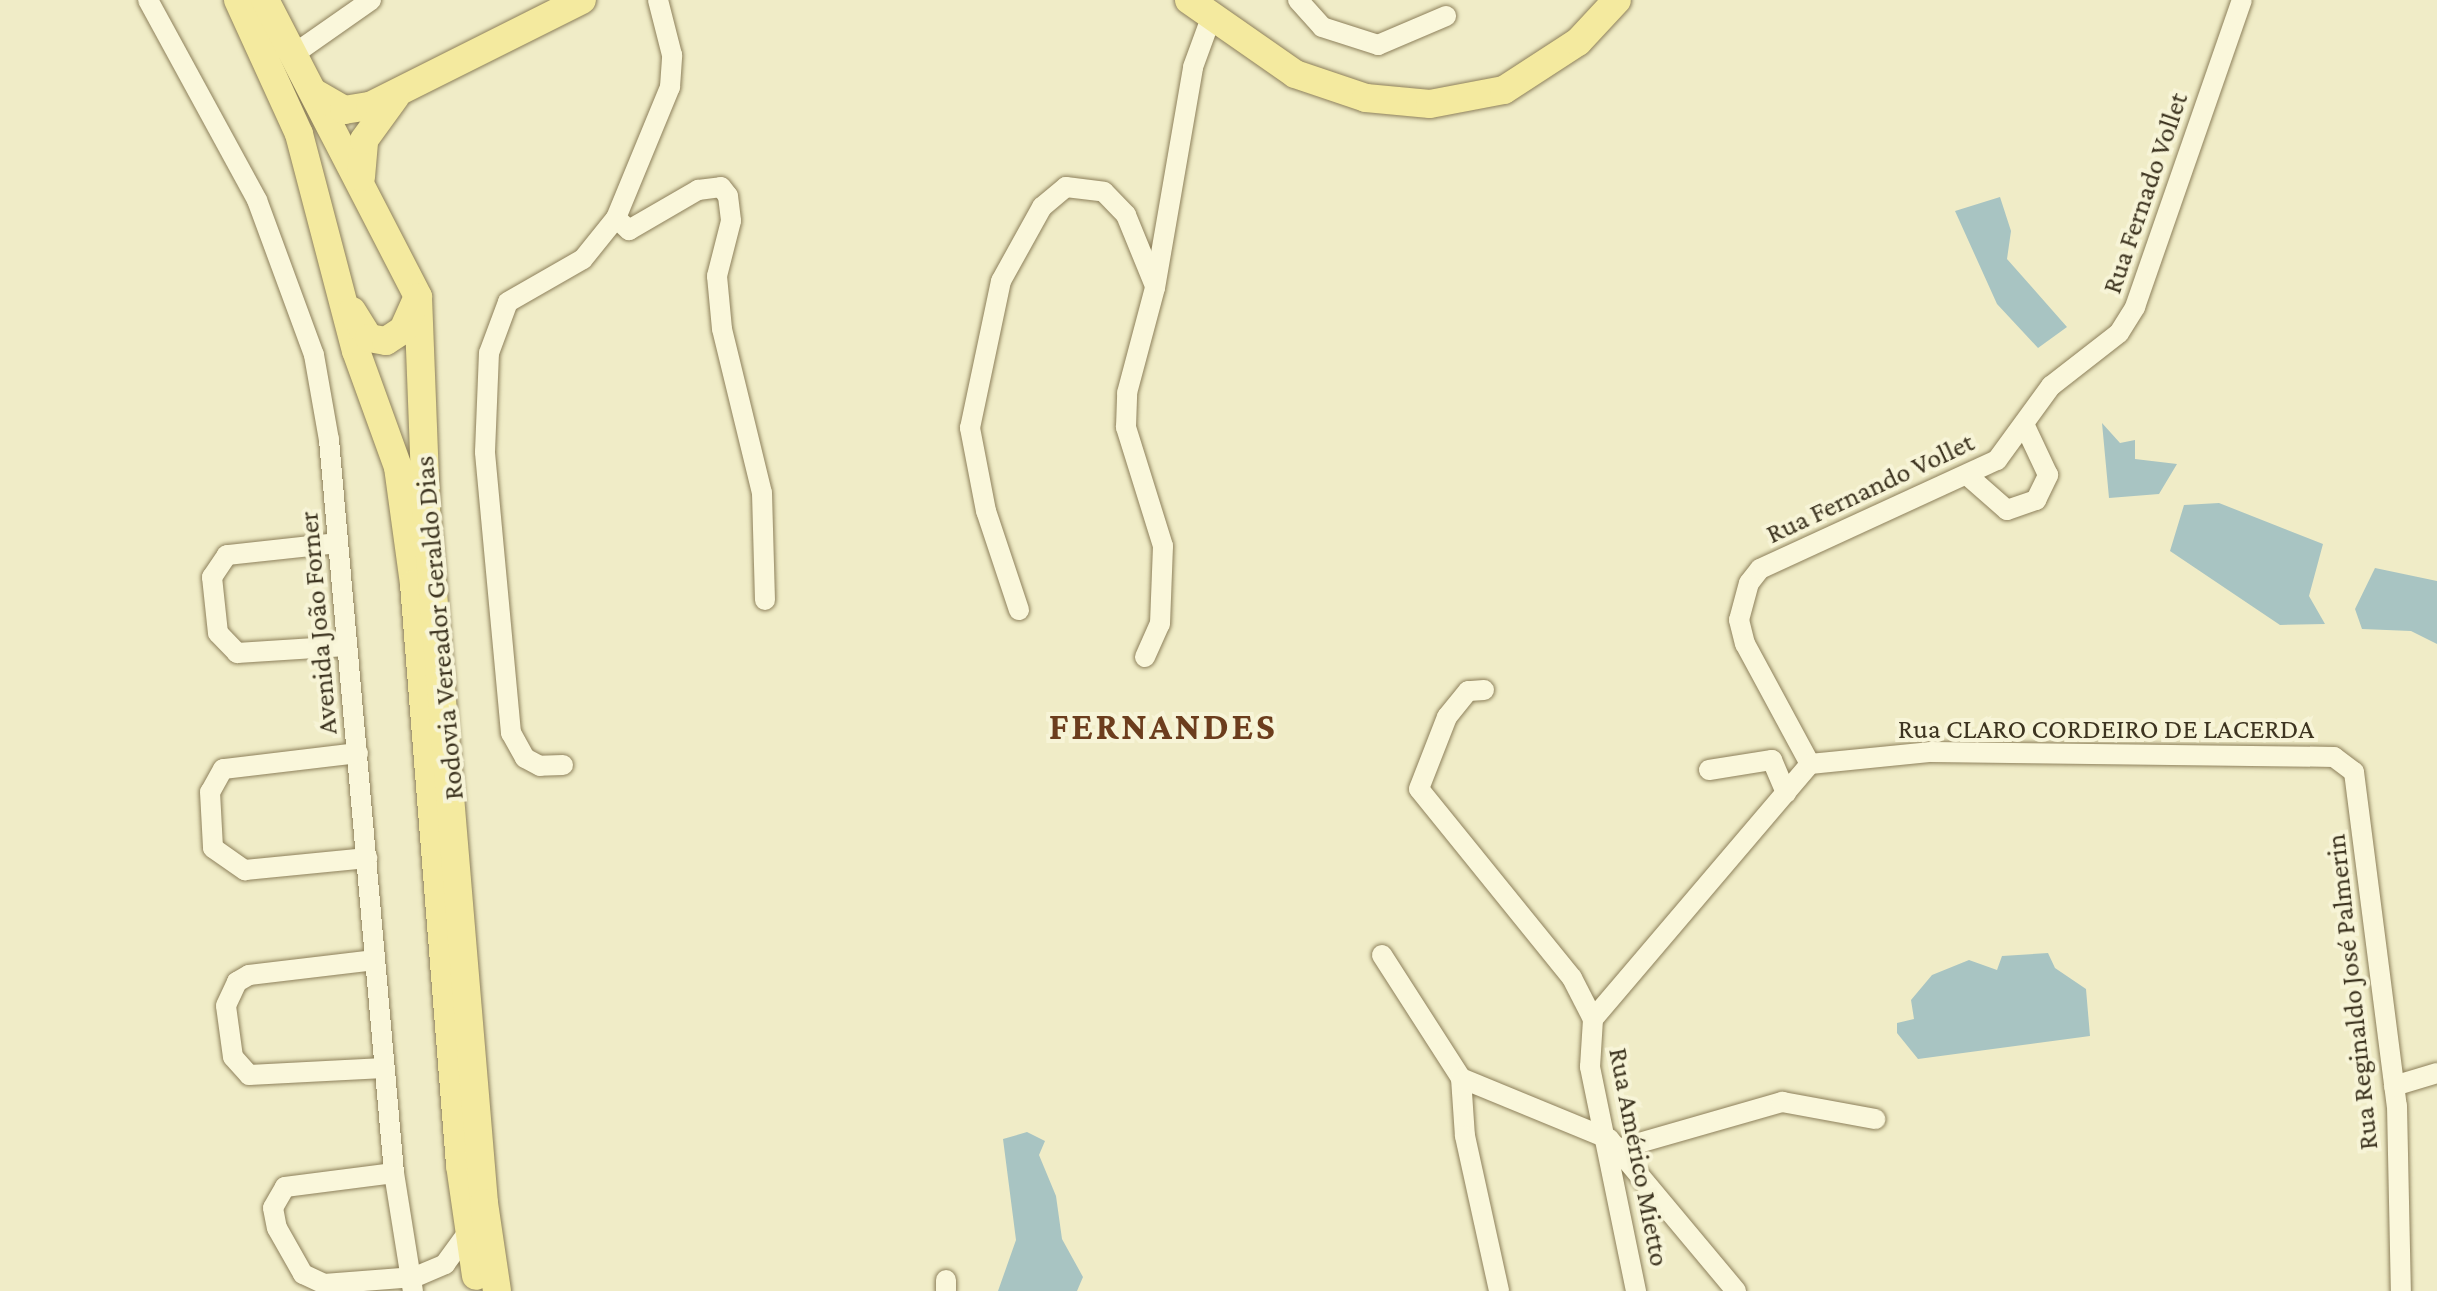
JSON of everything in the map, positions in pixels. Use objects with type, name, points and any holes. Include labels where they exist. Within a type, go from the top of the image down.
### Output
[{"type":"main road","name":"Rodovia Vereador Geraldo Dias","points":[[238,0],[299,134],[337,284],[398,467],[408,519],[468,1232],[478,1291]]},
{"type":"main road","name":"Rodovia Vereador Geraldo Dias","points":[[265,0],[418,297],[426,509],[484,1203],[497,1291]]},
{"type":"main road","points":[[313,92],[354,110],[396,96],[582,0]]},
{"type":"main road","points":[[1200,7],[1295,74],[1366,98],[1430,104],[1504,90],[1578,42],[1618,0]]},
{"type":"main road","points":[[360,179],[364,140],[396,96]]},
{"type":"main road","points":[[337,284],[362,332],[377,341],[402,330],[418,297]]},
{"type":"street","name":"Avenida João Forner","points":[[148,0],[257,200],[289,275],[317,372],[338,543],[394,1172],[410,1285]]},
{"type":"street","points":[[294,54],[371,0]]},
{"type":"street","points":[[563,765],[540,766],[525,758],[511,732],[485,452],[490,353],[508,302],[583,259],[616,218],[670,87],[672,55],[658,0]]},
{"type":"street","points":[[1298,0],[1322,27],[1378,44],[1446,16]]},
{"type":"street","name":"Rua Fernado Vollet","points":[[2024,424],[2051,386],[2119,333],[2136,307],[2242,0]]},
{"type":"street","points":[[1145,657],[1160,624],[1163,546],[1126,428],[1127,393],[1155,288],[1200,7]]},
{"type":"street","points":[[616,218],[629,230],[698,190],[721,187],[728,196],[731,221],[717,276],[722,330],[762,493],[765,600]]},
{"type":"street","points":[[1019,610],[986,511],[970,428],[980,356],[1002,282],[1042,207],[1066,188],[1104,192],[1126,215],[1155,288]]},
{"type":"street","points":[[1967,476],[2007,510],[2036,500],[2048,475],[2024,424]]},
{"type":"street","name":"Rua Fernando Vollet","points":[[1810,764],[1744,644],[1738,620],[1749,583],[1760,568],[1997,460],[2024,424]]},
{"type":"street","points":[[338,543],[227,555],[212,577],[218,633],[237,653],[346,646]]},
{"type":"street","name":"Rua Américo Mietto","points":[[1484,690],[1468,692],[1448,717],[1419,788],[1572,978],[1591,1026],[1636,1291]]},
{"type":"street","name":"Rua CLARO CORDEIRO DE LACERDA","points":[[1810,764],[1932,752],[2334,757]]},
{"type":"street","points":[[358,753],[223,769],[210,792],[213,848],[245,870],[367,858]]},
{"type":"street","name":"Rua Reginaldo José Palmerin","points":[[2334,757],[2354,772],[2394,1086],[2401,1291]]},
{"type":"street","points":[[1708,770],[1772,760],[1786,793]]},
{"type":"street","points":[[1591,1026],[1810,764]]},
{"type":"street","points":[[1382,955],[1462,1078],[1466,1136],[1500,1291]]},
{"type":"street","points":[[375,960],[249,975],[237,982],[226,1006],[232,1057],[249,1075],[384,1068]]},
{"type":"street","points":[[2394,1086],[2437,1073]]},
{"type":"street","points":[[1462,1078],[1614,1144],[1736,1291]]},
{"type":"street","points":[[1614,1144],[1782,1102],[1875,1119]]},
{"type":"street","points":[[394,1172],[298,1181],[284,1187],[273,1208],[290,1253],[313,1281],[410,1285],[445,1264],[468,1232]]},
{"type":"water","points":[[2000,197],[2011,231],[2007,259],[2067,327],[2038,348],[1997,304],[1955,211]]},
{"type":"water","points":[[2102,423],[2120,443],[2135,440],[2135,459],[2177,464],[2159,494],[2109,498]]},
{"type":"water","points":[[2219,503],[2323,544],[2309,596],[2325,624],[2280,625],[2170,551],[2184,505]]},
{"type":"water","points":[[2375,568],[2437,581],[2437,644],[2411,631],[2362,629],[2355,609]]},
{"type":"water","points":[[2048,953],[2055,968],[2086,989],[2090,1036],[1918,1059],[1897,1033],[1897,1023],[1914,1019],[1911,1000],[1932,975],[1969,960],[1997,970],[2002,956]]},
{"type":"water","points":[[1027,1132],[1045,1141],[1039,1155],[1056,1196],[1062,1239],[1083,1277],[1077,1291],[998,1291],[1016,1240],[1003,1139]]},
{"type":"district","name":"FERNANDES","points":[[1163,727]]}]
